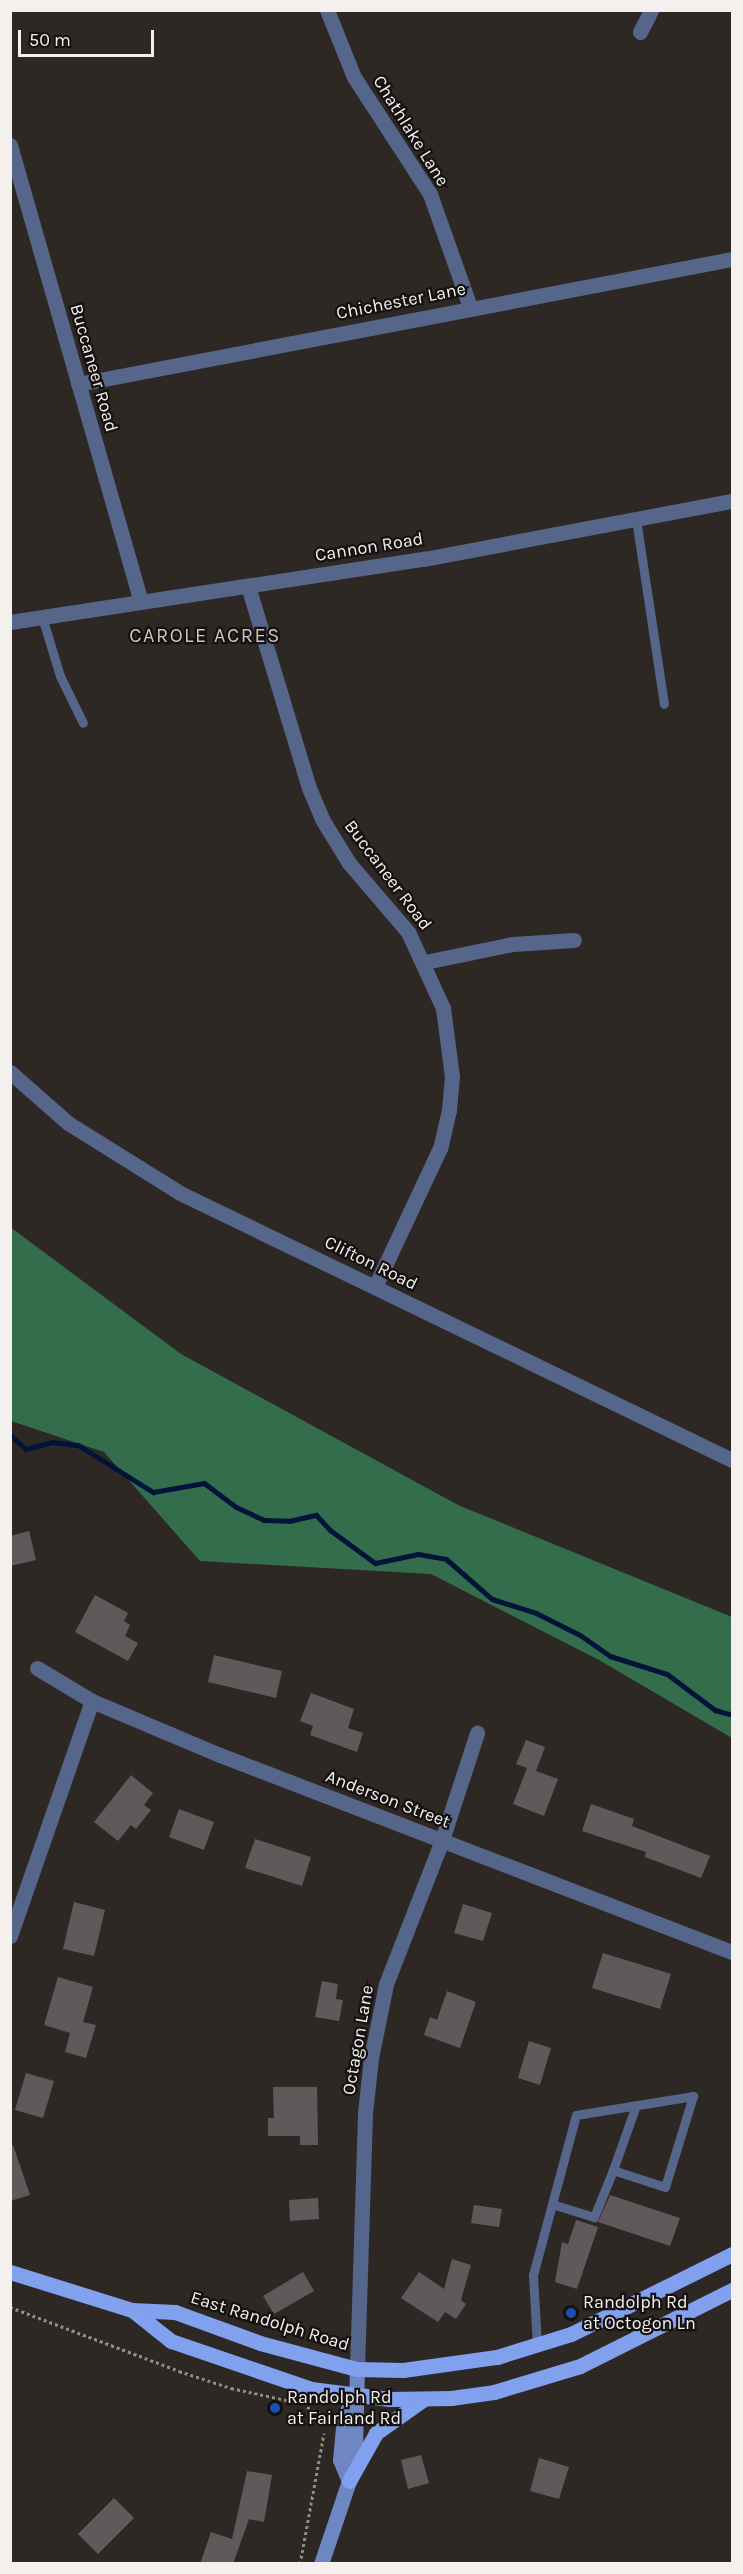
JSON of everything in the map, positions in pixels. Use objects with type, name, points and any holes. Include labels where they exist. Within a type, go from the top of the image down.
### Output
[{"type":"main road","name":"East Randolph Road","points":[[10,2272],[132,2310],[175,2312],[260,2343],[357,2369],[442,2366],[497,2357],[537,2345],[571,2334],[732,2254]]},
{"type":"main road","name":"East Randolph Road","points":[[132,2310],[171,2341],[311,2389],[354,2396],[424,2398],[494,2392],[580,2366],[732,2290]]},
{"type":"main road","points":[[321,2564],[349,2481],[355,2449],[354,2396],[357,2369]]},
{"type":"main road","points":[[349,2481],[340,2460],[344,2416],[354,2396]]},
{"type":"main road","points":[[349,2481],[375,2433],[424,2398]]},
{"type":"street","name":"Chathlake Lane","points":[[327,10],[354,77],[430,194],[470,308]]},
{"type":"street","points":[[640,32],[651,10]]},
{"type":"street","name":"Buccaneer Road","points":[[10,145],[141,602]]},
{"type":"street","name":"Chichester Lane","points":[[78,384],[732,259]]},
{"type":"street","name":"Cannon Road","points":[[10,622],[248,586],[732,501]]},
{"type":"street","name":"Buccaneer Road","points":[[248,586],[309,788],[322,819],[349,863],[408,932],[425,962],[443,1008],[452,1076],[449,1110],[440,1148],[375,1287]]},
{"type":"street","points":[[425,962],[542,940],[574,940]]},
{"type":"street","name":"Clifton Road","points":[[10,1072],[68,1123],[121,1159],[180,1193],[732,1460]]},
{"type":"street","name":"Anderson Street","points":[[37,1668],[92,1701],[220,1755],[732,1952]]},
{"type":"street","points":[[10,1936],[92,1701]]},
{"type":"street","name":"Octagon Lane","points":[[357,2369],[365,2113],[371,2058],[386,1984],[442,1840],[477,1733]]},
{"type":"lane","points":[[636,519],[664,704]]},
{"type":"lane","points":[[42,617],[60,676],[83,723]]},
{"type":"lane","points":[[537,2345],[533,2275],[576,2115],[693,2096],[665,2187],[613,2170]]},
{"type":"lane","points":[[552,2204],[594,2217],[636,2105]]},
{"type":"path","points":[[10,2307],[179,2371],[231,2388],[293,2402]]},
{"type":"path","points":[[301,2404],[327,2417],[344,2416]]},
{"type":"path","points":[[300,2564],[327,2417]]},
{"type":"green space","points":[[10,1227],[181,1354],[458,1505],[732,1617],[732,1738],[599,1660],[431,1574],[200,1561],[104,1452],[11,1421]]},
{"type":"building","points":[[29,1531],[36,1560],[10,1566],[10,1536]]},
{"type":"building","points":[[95,1595],[128,1613],[124,1621],[130,1625],[125,1636],[138,1643],[128,1661],[75,1632]]},
{"type":"building","points":[[214,1655],[282,1671],[276,1698],[208,1682]]},
{"type":"building","points":[[311,1693],[354,1709],[348,1728],[363,1733],[357,1752],[310,1735],[313,1726],[300,1721]]},
{"type":"building","points":[[526,1740],[545,1747],[536,1771],[558,1779],[544,1816],[513,1804],[527,1768],[516,1764]]},
{"type":"building","points":[[131,1775],[153,1793],[144,1805],[151,1810],[136,1829],[131,1825],[118,1841],[94,1822]]},
{"type":"building","points":[[591,1804],[634,1819],[632,1826],[710,1856],[701,1878],[645,1857],[646,1852],[582,1831]]},
{"type":"building","points":[[179,1809],[214,1822],[204,1850],[169,1837]]},
{"type":"building","points":[[255,1839],[311,1857],[302,1886],[245,1868]]},
{"type":"building","points":[[74,1902],[105,1910],[94,1956],[63,1949]]},
{"type":"building","points":[[463,1904],[492,1913],[483,1941],[454,1933]]},
{"type":"building","points":[[603,1953],[671,1974],[660,2009],[592,1988]]},
{"type":"building","points":[[58,1977],[93,1987],[83,2022],[96,2025],[86,2058],[65,2052],[70,2033],[44,2025]]},
{"type":"building","points":[[322,1981],[338,1984],[336,1999],[343,2000],[339,2021],[315,2017]]},
{"type":"building","points":[[447,1991],[476,2002],[460,2048],[424,2035],[430,2017],[437,2020]]},
{"type":"building","points":[[529,2041],[551,2048],[540,2085],[518,2078]]},
{"type":"building","points":[[26,2073],[54,2081],[43,2118],[15,2110]]},
{"type":"building","points":[[273,2087],[317,2087],[318,2145],[300,2145],[300,2136],[268,2136],[268,2118],[274,2118]]},
{"type":"building","points":[[13,2145],[30,2195],[10,2201],[10,2146]]},
{"type":"building","points":[[610,2195],[680,2218],[670,2246],[598,2222]]},
{"type":"building","points":[[318,2198],[319,2219],[290,2221],[289,2200]]},
{"type":"building","points":[[474,2205],[502,2209],[499,2227],[471,2223]]},
{"type":"building","points":[[576,2220],[598,2227],[577,2289],[555,2282],[562,2242],[568,2244]]},
{"type":"building","points":[[452,2259],[471,2265],[461,2300],[466,2304],[456,2319],[445,2312],[438,2322],[401,2298],[419,2272],[444,2289]]},
{"type":"building","points":[[303,2272],[314,2291],[274,2314],[263,2296]]},
{"type":"building","points":[[421,2455],[429,2483],[408,2489],[401,2460]]},
{"type":"building","points":[[539,2458],[569,2467],[559,2499],[530,2491]]},
{"type":"building","points":[[247,2471],[272,2475],[264,2522],[249,2519],[233,2564],[200,2564],[211,2532],[232,2539]]},
{"type":"building","points":[[114,2498],[134,2518],[98,2554],[78,2534]]},
{"type":"waterway","points":[[10,1435],[26,1449],[52,1442],[78,1445],[153,1492],[204,1483],[236,1507],[264,1520],[289,1521],[316,1515],[330,1530],[375,1563],[418,1554],[446,1559],[492,1599],[536,1613],[580,1635],[610,1656],[667,1674],[715,1710],[732,1715]]},
{"type":"place","name":"Randolph Rd at Octogon Ln","points":[[571,2313]]},
{"type":"place","name":"Randolph Rd at Fairland Rd","points":[[275,2408]]},
{"type":"district","name":"CAROLE ACRES","points":[[205,635]]}]
